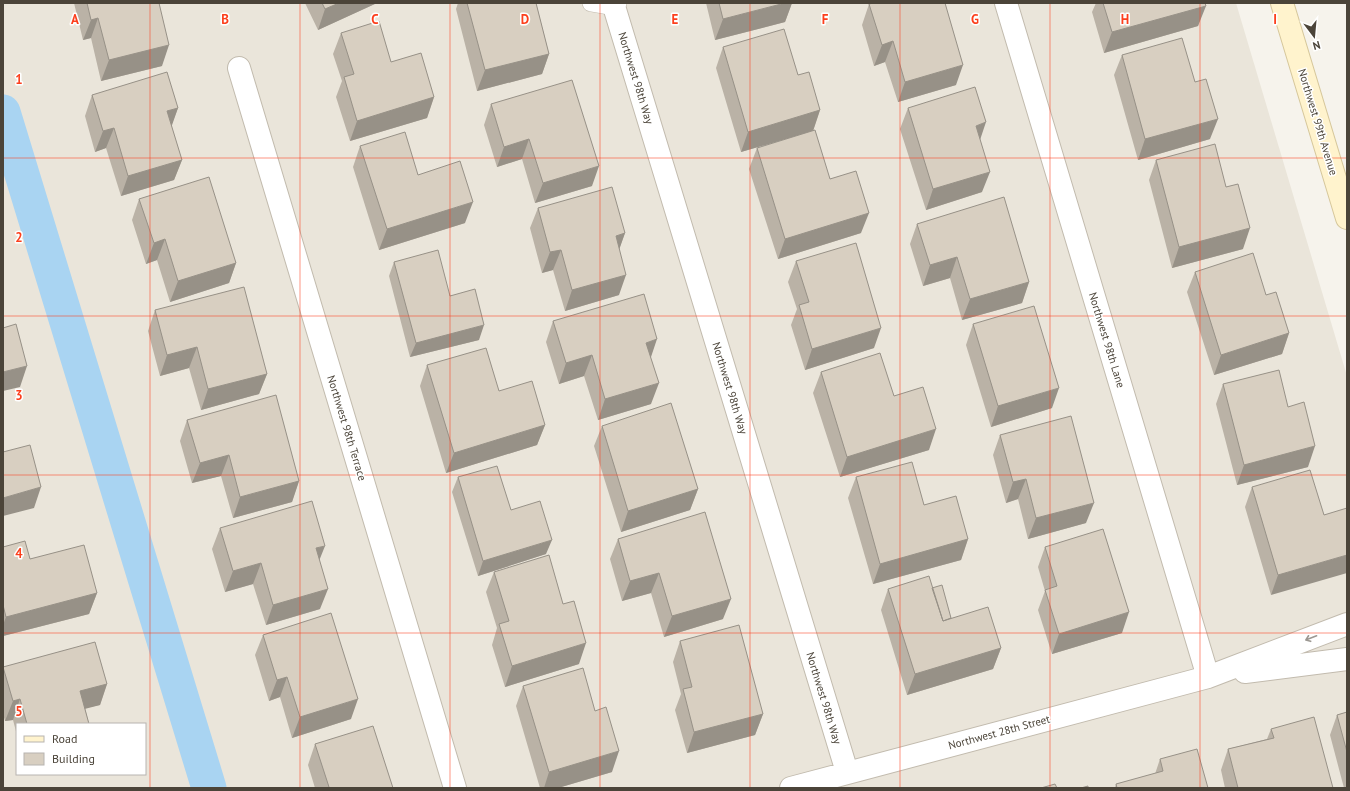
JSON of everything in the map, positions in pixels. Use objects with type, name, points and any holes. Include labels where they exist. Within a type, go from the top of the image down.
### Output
[{"type":"street","name":"Northwest 98th Lane","points":[[1006,3],[1208,677]]},
{"type":"street","name":"Northwest 99th Avenue","points":[[1282,3],[1347,218]]},
{"type":"street","name":"Northwest 98th Way","points":[[615,4],[847,772]]},
{"type":"street","name":"Northwest 98th Terrace","points":[[239,68],[455,788]]},
{"type":"street","name":"Northwest 28th Street","points":[[791,788],[1208,677],[1347,624]]},
{"type":"street","name":"Northwest 28th Street","points":[[1208,677],[1347,659]]},
{"type":"lane","points":[[591,3],[615,4]]},
{"type":"shaded area","points":[[3,3],[1236,3],[1347,376],[1347,788],[3,788]]},
{"type":"building","points":[[87,3],[159,3],[169,45],[109,60],[98,18],[91,20]]},
{"type":"building","points":[[322,3],[339,3],[325,9]]},
{"type":"building","points":[[467,3],[536,3],[549,54],[485,70]]},
{"type":"building","points":[[719,3],[785,3],[723,19]]},
{"type":"building","points":[[945,3],[963,65],[905,82],[893,41],[882,45],[869,4]]},
{"type":"building","points":[[1103,3],[1205,3],[1206,6],[1112,32]]},
{"type":"building","points":[[379,21],[391,62],[421,53],[434,97],[357,121],[344,77],[354,74],[341,33]]},
{"type":"building","points":[[784,29],[798,75],[809,72],[820,110],[748,132],[723,47]]},
{"type":"building","points":[[1182,38],[1195,82],[1206,79],[1218,119],[1145,139],[1122,55]]},
{"type":"building","points":[[167,72],[178,108],[167,111],[182,160],[128,176],[114,128],[103,131],[92,95]]},
{"type":"building","points":[[572,80],[599,166],[543,183],[529,139],[504,147],[491,104]]},
{"type":"building","points":[[975,87],[986,122],[976,126],[990,172],[933,189],[908,108]]},
{"type":"building","points":[[815,130],[830,179],[856,171],[869,213],[785,239],[757,148]]},
{"type":"building","points":[[405,132],[418,175],[460,161],[473,202],[387,229],[360,146]]},
{"type":"building","points":[[1215,144],[1226,187],[1238,184],[1250,228],[1179,247],[1156,160]]},
{"type":"building","points":[[209,177],[236,263],[178,281],[165,239],[154,243],[139,199]]},
{"type":"building","points":[[612,187],[625,233],[616,236],[626,275],[572,290],[561,250],[550,252],[538,208]]},
{"type":"building","points":[[1004,197],[1029,282],[970,299],[957,257],[930,265],[917,224]]},
{"type":"building","points":[[856,243],[881,328],[812,349],[799,305],[809,302],[796,261]]},
{"type":"building","points":[[438,250],[450,296],[475,289],[484,325],[416,343],[394,262]]},
{"type":"building","points":[[1253,253],[1266,295],[1276,292],[1289,333],[1221,355],[1195,272]]},
{"type":"building","points":[[244,287],[267,374],[208,389],[197,347],[167,355],[155,310]]},
{"type":"building","points":[[644,294],[657,339],[646,343],[659,383],[605,399],[592,355],[566,363],[553,321]]},
{"type":"building","points":[[1034,306],[1059,388],[998,406],[973,324]]},
{"type":"building","points":[[16,324],[27,366],[3,372],[3,328]]},
{"type":"building","points":[[486,348],[499,391],[532,381],[545,425],[454,453],[427,365]]},
{"type":"building","points":[[880,353],[894,396],[923,387],[936,429],[847,457],[821,372]]},
{"type":"building","points":[[1279,370],[1288,407],[1304,402],[1315,446],[1244,465],[1223,384]]},
{"type":"building","points":[[276,395],[299,481],[240,497],[229,455],[200,463],[187,420]]},
{"type":"building","points":[[671,403],[698,489],[628,511],[602,426]]},
{"type":"building","points":[[1071,416],[1094,503],[1036,518],[1026,479],[1013,482],[1000,435]]},
{"type":"building","points":[[30,445],[41,487],[3,498],[3,452]]},
{"type":"building","points":[[912,462],[924,505],[956,496],[968,539],[880,564],[856,477]]},
{"type":"building","points":[[497,466],[511,510],[540,501],[552,540],[483,561],[458,477]]},
{"type":"building","points":[[1310,470],[1324,515],[1347,508],[1347,555],[1278,575],[1252,487]]},
{"type":"building","points":[[312,501],[325,546],[316,548],[328,589],[273,605],[261,563],[233,571],[220,528]]},
{"type":"building","points":[[705,512],[731,599],[672,616],[659,573],[630,581],[618,539]]},
{"type":"building","points":[[1103,529],[1129,612],[1059,634],[1045,590],[1057,586],[1045,547]]},
{"type":"building","points":[[25,541],[30,559],[84,545],[97,593],[6,617],[3,605],[3,547]]},
{"type":"building","points":[[549,555],[563,604],[574,601],[586,643],[512,666],[499,624],[509,621],[494,572]]},
{"type":"building","points":[[929,576],[943,621],[988,607],[1001,648],[915,674],[888,589]]},
{"type":"building","points":[[942,585],[951,618],[943,621],[932,588]]},
{"type":"building","points":[[331,613],[358,699],[300,717],[287,677],[277,680],[263,635]]},
{"type":"building","points":[[739,625],[763,714],[694,732],[683,689],[692,687],[680,641]]},
{"type":"building","points":[[95,642],[107,684],[80,691],[89,723],[27,723],[20,699],[13,701],[3,667]]},
{"type":"building","points":[[583,668],[595,711],[606,707],[619,751],[549,772],[523,686]]},
{"type":"building","points":[[1347,712],[1347,752],[1337,715]]},
{"type":"building","points":[[1314,717],[1333,788],[1238,788],[1228,749],[1274,738],[1271,729]]},
{"type":"building","points":[[373,726],[393,788],[326,788],[329,787],[315,744]]},
{"type":"building","points":[[1197,749],[1208,788],[1117,788],[1116,784],[1163,771],[1160,759]]},
{"type":"building","points":[[1055,784],[1057,788],[1041,788]]},
{"type":"waterway","points":[[3,112],[209,788]]}]
